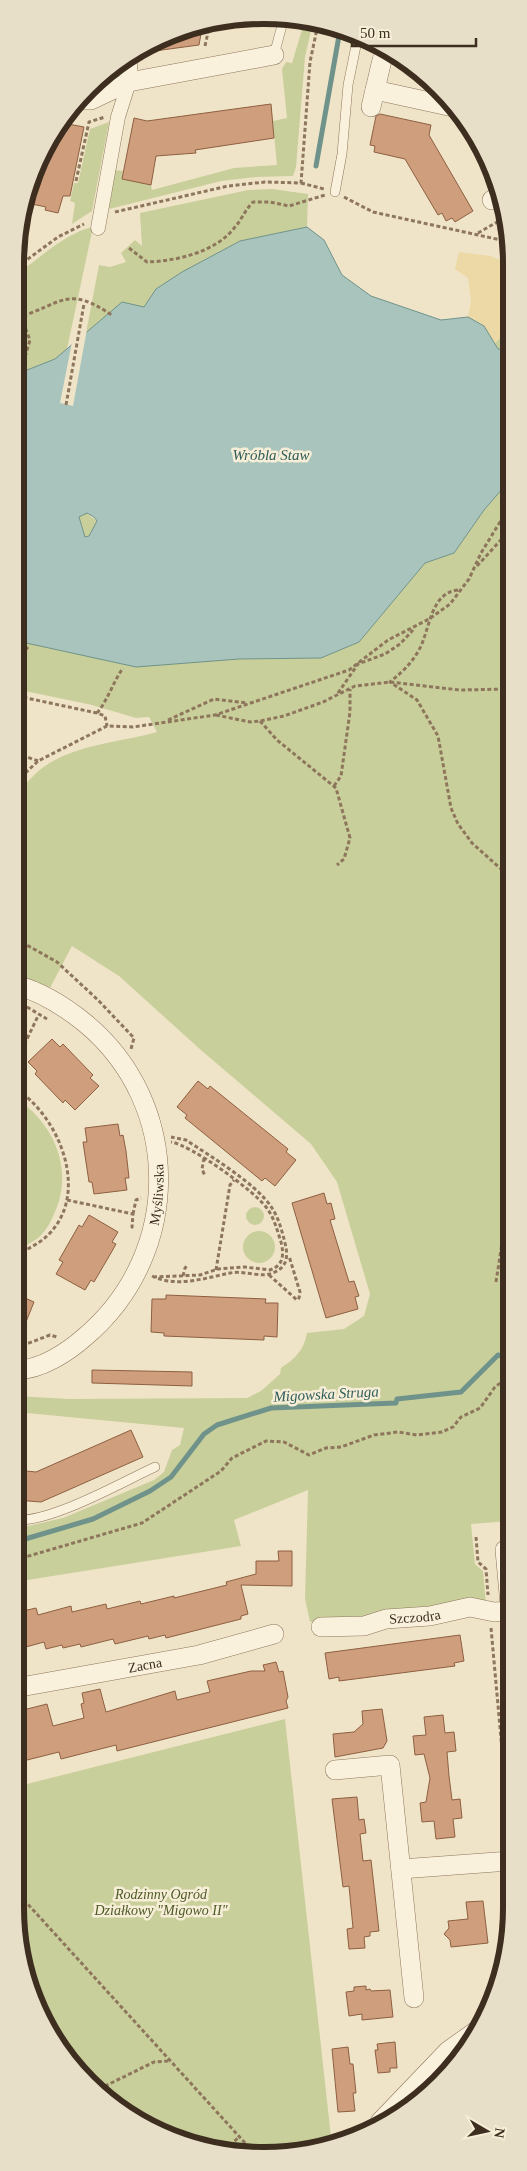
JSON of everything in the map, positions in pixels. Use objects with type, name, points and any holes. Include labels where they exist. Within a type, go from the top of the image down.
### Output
[{"type":"street","points":[[88,100],[129,82],[274,55]]},
{"type":"street","points":[[382,60],[373,98],[445,106]]},
{"type":"street","points":[[99,221],[119,114],[129,82],[128,66]]},
{"type":"street","name":"Myśliwska","points":[[24,987],[58,1002],[99,1034],[121,1059],[149,1114],[158,1148],[159,1183],[156,1214],[145,1274],[97,1327],[74,1347],[45,1363],[24,1368]]},
{"type":"street","name":"Szczodra","points":[[321,1627],[364,1626],[386,1619],[430,1616],[470,1607],[490,1611],[503,1605]]},
{"type":"street","name":"Zacna","points":[[24,1686],[199,1655],[274,1634]]},
{"type":"street","points":[[335,1770],[390,1765],[414,1998]]},
{"type":"street","points":[[401,1869],[503,1862]]},
{"type":"street","points":[[391,2111],[448,2050],[464,2040]]},
{"type":"lane","points":[[274,55],[282,24]]},
{"type":"lane","points":[[335,192],[342,154],[348,85],[357,43]]},
{"type":"lane","points":[[24,1519],[56,1512],[156,1467]]},
{"type":"path","points":[[205,46],[208,30]]},
{"type":"path","points":[[301,183],[310,62],[317,30]]},
{"type":"path","points":[[76,181],[89,122],[119,114]]},
{"type":"path","points":[[24,262],[58,237],[99,221],[228,186],[266,182],[301,183],[335,192],[373,212],[502,240]]},
{"type":"path","points":[[129,248],[147,262],[174,259],[215,244],[235,228],[247,208],[253,202],[270,202],[289,206],[335,192]]},
{"type":"path","points":[[478,234],[500,221]]},
{"type":"path","points":[[24,316],[56,301],[69,299],[92,302],[113,316]]},
{"type":"path","points":[[66,405],[84,304]]},
{"type":"path","points":[[24,328],[30,340],[26,354],[24,355]]},
{"type":"path","points":[[474,569],[492,535],[503,519]]},
{"type":"path","points":[[338,692],[358,664],[371,651],[429,619],[450,604],[474,569],[503,538]]},
{"type":"path","points":[[390,682],[408,668],[420,648],[429,619],[440,600],[449,592],[458,590]]},
{"type":"path","points":[[24,794],[25,775],[38,761],[107,726],[133,727],[215,715],[349,670],[358,664],[385,654],[400,644],[415,627]]},
{"type":"path","points":[[24,651],[28,647]]},
{"type":"path","points":[[97,713],[104,705],[112,683],[123,668]]},
{"type":"path","points":[[390,682],[417,700],[438,736],[451,808],[458,824],[472,843],[501,869],[503,874]]},
{"type":"path","points":[[215,715],[250,722],[260,721],[284,716],[350,688],[390,682],[460,690],[503,689]]},
{"type":"path","points":[[334,786],[341,776],[350,712],[350,688]]},
{"type":"path","points":[[24,697],[97,713],[105,716],[107,726]]},
{"type":"path","points":[[167,721],[214,699],[247,704]]},
{"type":"path","points":[[260,721],[277,740],[334,786],[340,796],[350,838],[344,859],[337,866]]},
{"type":"path","points":[[24,756],[38,761]]},
{"type":"path","points":[[24,943],[57,962],[98,1000],[134,1038],[133,1048],[121,1059]]},
{"type":"path","points":[[27,1000],[28,1009],[38,1016],[57,1022]]},
{"type":"path","points":[[24,1045],[38,1016]]},
{"type":"path","points":[[24,1095],[32,1101],[56,1132],[67,1166],[67,1200],[49,1234],[38,1244],[24,1251]]},
{"type":"path","points":[[24,1107],[26,1135],[24,1145]]},
{"type":"path","points":[[145,1274],[160,1280],[185,1282],[237,1272],[268,1275],[280,1270],[286,1263],[286,1254],[279,1222],[262,1195],[186,1140],[175,1137],[164,1139],[188,1147],[254,1193],[266,1207],[276,1225],[286,1254],[300,1292],[299,1298],[297,1300],[268,1275]]},
{"type":"path","points":[[204,1158],[202,1169],[205,1176]]},
{"type":"path","points":[[216,1270],[230,1185],[234,1180]]},
{"type":"path","points":[[136,1232],[132,1227],[133,1214],[136,1200],[142,1198],[142,1188]]},
{"type":"path","points":[[67,1200],[133,1214]]},
{"type":"path","points":[[496,1282],[503,1236]]},
{"type":"path","points":[[145,1274],[183,1276],[244,1267],[270,1270],[282,1261],[286,1254]]},
{"type":"path","points":[[183,1276],[188,1265]]},
{"type":"path","points":[[24,1345],[50,1335],[60,1338]]},
{"type":"path","points":[[24,1558],[142,1523],[221,1471],[232,1458],[266,1442],[284,1442],[309,1454],[326,1448],[341,1447],[374,1435],[398,1432],[417,1435],[442,1432],[453,1427],[461,1417],[480,1408],[495,1387],[503,1381]]},
{"type":"path","points":[[476,1537],[478,1562],[486,1569],[503,1759]]},
{"type":"path","points":[[24,1900],[250,2147]]},
{"type":"path","points":[[104,2087],[154,2062],[171,2061]]},
{"type":"path","points":[[231,2145],[240,2136]]},
{"type":"green space","points":[[303,27],[312,28],[305,57],[296,167],[293,176],[256,177],[221,181],[109,209],[115,170],[123,171],[122,179],[151,185],[152,190],[234,168],[277,165],[273,121],[287,118],[282,69],[286,62],[292,63]]},
{"type":"green space","points":[[109,122],[92,211],[72,224],[75,203],[70,201],[74,183],[78,183],[90,129]]},
{"type":"green space","points":[[272,189],[308,194],[307,227],[240,241],[182,272],[156,289],[144,307],[86,333],[99,265],[110,267],[126,262],[121,253],[135,240],[142,246],[140,213],[248,190]]},
{"type":"green space","points":[[93,227],[67,349],[55,359],[24,371],[24,269],[64,240]]},
{"type":"green space","points":[[503,335],[503,350],[498,350],[494,344]]},
{"type":"green space","points":[[503,488],[503,1522],[471,1524],[475,1564],[483,1571],[486,1603],[310,1622],[305,1599],[308,1490],[234,1520],[241,1546],[24,1581],[24,1527],[63,1518],[154,1480],[164,1472],[172,1450],[180,1445],[184,1428],[24,1413],[24,1396],[69,1399],[247,1398],[261,1391],[280,1374],[281,1368],[291,1361],[301,1349],[307,1333],[344,1329],[364,1316],[370,1294],[337,1182],[311,1144],[202,1051],[119,976],[72,946],[50,988],[24,978],[24,785],[39,770],[60,757],[87,748],[157,732],[149,717],[136,718],[92,705],[25,691],[24,642],[136,666],[239,659],[321,658],[359,642],[425,563],[454,553],[484,510]]},
{"type":"green space","points":[[86,513],[97,521],[89,536],[85,537],[79,517]]},
{"type":"green space","points":[[24,1104],[43,1123],[52,1137],[58,1151],[62,1182],[60,1198],[48,1227],[30,1243],[24,1246]]},
{"type":"green space","points":[[255,1207],[261,1210],[264,1216],[261,1222],[255,1225],[249,1222],[246,1216],[249,1210]]},
{"type":"green space","points":[[259,1231],[265,1232],[270,1236],[274,1241],[274,1253],[270,1258],[265,1262],[259,1263],[253,1262],[248,1258],[244,1253],[243,1247],[244,1241],[248,1236],[253,1232]]},
{"type":"green space","name":"Rodzinny Ogród Działkowy \"Migowo II\"","points":[[285,1719],[331,2138],[310,2143],[279,2147],[248,2147],[217,2143],[186,2135],[157,2123],[130,2107],[105,2088],[83,2066],[64,2041],[48,2014],[36,1985],[28,1954],[24,1923],[24,1785]]},
{"type":"sand","points":[[459,252],[491,256],[503,262],[503,335],[494,344],[484,326],[468,317],[471,301],[468,278],[455,269]]},
{"type":"water","name":"Wróbla Staw","points":[[307,227],[324,240],[342,275],[371,296],[441,320],[468,317],[484,326],[498,349],[503,349],[503,488],[484,510],[454,553],[425,563],[359,642],[321,658],[239,659],[136,667],[24,643],[24,371],[55,359],[122,302],[144,307],[156,289],[182,272],[240,241]],"holes":[[[87,513],[97,521],[89,536],[85,537],[79,517]]]},
{"type":"pier","points":[[87,329],[73,406],[60,403],[72,342]]},
{"type":"building","points":[[201,32],[199,45],[151,51],[186,36]]},
{"type":"building","points":[[271,104],[274,138],[195,150],[196,153],[156,156],[151,185],[122,179],[134,118],[147,121]]},
{"type":"building","points":[[380,114],[431,125],[429,135],[473,211],[455,222],[452,218],[446,221],[442,213],[438,215],[405,159],[374,152],[375,146],[370,145],[376,116]]},
{"type":"building","points":[[68,124],[84,127],[70,196],[63,196],[58,213],[45,210],[46,207],[31,204],[36,186],[48,157]]},
{"type":"building","points":[[52,1039],[60,1047],[63,1044],[93,1075],[90,1078],[99,1086],[75,1110],[65,1100],[63,1103],[35,1074],[37,1071],[28,1062]]},
{"type":"building","points":[[198,1081],[208,1089],[210,1086],[288,1149],[286,1152],[296,1160],[275,1186],[265,1178],[262,1181],[185,1118],[187,1115],[177,1107]]},
{"type":"building","points":[[118,1124],[120,1136],[123,1135],[126,1151],[129,1178],[125,1178],[127,1190],[94,1194],[92,1182],[89,1182],[83,1142],[87,1142],[85,1128]]},
{"type":"building","points":[[324,1193],[327,1204],[331,1203],[335,1219],[330,1220],[349,1282],[354,1281],[359,1296],[355,1297],[358,1309],[326,1318],[292,1203]]},
{"type":"building","points":[[89,1215],[118,1232],[112,1242],[116,1244],[111,1253],[94,1282],[91,1280],[85,1290],[56,1274],[63,1262],[59,1260],[79,1225],[82,1227]]},
{"type":"building","points":[[166,1295],[266,1299],[265,1303],[278,1303],[277,1337],[264,1336],[264,1340],[164,1336],[164,1333],[151,1332],[152,1299],[166,1299]]},
{"type":"building","points":[[24,1298],[34,1302],[24,1327]]},
{"type":"building","points":[[92,1370],[192,1372],[192,1386],[92,1383]]},
{"type":"building","points":[[131,1430],[143,1457],[41,1502],[24,1501],[24,1471],[36,1472]]},
{"type":"building","points":[[278,1551],[292,1551],[292,1586],[241,1585],[248,1614],[241,1616],[241,1619],[166,1638],[165,1635],[149,1639],[148,1636],[115,1644],[113,1639],[81,1647],[80,1644],[63,1648],[62,1645],[46,1649],[44,1642],[24,1648],[24,1621],[26,1621],[24,1611],[36,1608],[38,1615],[71,1606],[72,1612],[106,1604],[107,1609],[140,1601],[141,1604],[174,1596],[174,1598],[227,1585],[226,1582],[256,1574],[256,1561],[279,1561]]},
{"type":"building","points":[[460,1635],[464,1661],[454,1663],[455,1666],[339,1681],[339,1677],[329,1679],[325,1653]]},
{"type":"building","points":[[276,1662],[279,1672],[283,1671],[288,1708],[117,1751],[116,1745],[61,1759],[59,1752],[24,1761],[24,1710],[47,1704],[53,1726],[84,1718],[81,1704],[84,1703],[82,1693],[100,1689],[106,1712],[175,1691],[177,1700],[210,1692],[207,1681],[251,1671],[265,1671],[263,1665]]},
{"type":"building","points":[[382,1709],[387,1741],[383,1748],[335,1757],[333,1734],[354,1732],[363,1724],[362,1711]]},
{"type":"building","points":[[443,1715],[445,1733],[454,1732],[456,1751],[447,1752],[449,1776],[452,1800],[460,1799],[462,1818],[453,1819],[455,1837],[436,1839],[434,1821],[422,1822],[420,1803],[426,1802],[430,1778],[424,1754],[415,1755],[413,1736],[426,1735],[424,1717]]},
{"type":"building","points":[[357,1797],[359,1820],[364,1819],[366,1833],[360,1834],[363,1861],[371,1860],[379,1931],[370,1932],[370,1936],[364,1937],[365,1948],[349,1949],[347,1929],[353,1928],[349,1886],[343,1887],[332,1799]]},
{"type":"building","points":[[483,1901],[488,1943],[451,1947],[450,1940],[444,1934],[449,1928],[448,1921],[468,1919],[466,1902]]},
{"type":"building","points":[[366,1986],[366,1990],[370,1989],[371,1991],[390,1990],[393,2017],[362,2020],[362,2014],[349,2016],[346,1992],[354,1991],[354,1987]]},
{"type":"building","points":[[395,2042],[397,2068],[390,2068],[390,2072],[378,2073],[375,2050],[378,2050],[377,2044]]},
{"type":"building","points":[[348,2047],[350,2064],[353,2064],[356,2093],[353,2093],[355,2111],[338,2112],[332,2049]]},
{"type":"waterway","points":[[316,166],[339,35]]},
{"type":"waterway","name":"Migowska Struga","points":[[24,1539],[93,1519],[150,1491],[171,1477],[204,1434],[217,1425],[271,1408],[396,1403],[397,1399],[461,1392],[498,1355],[503,1356]]}]
